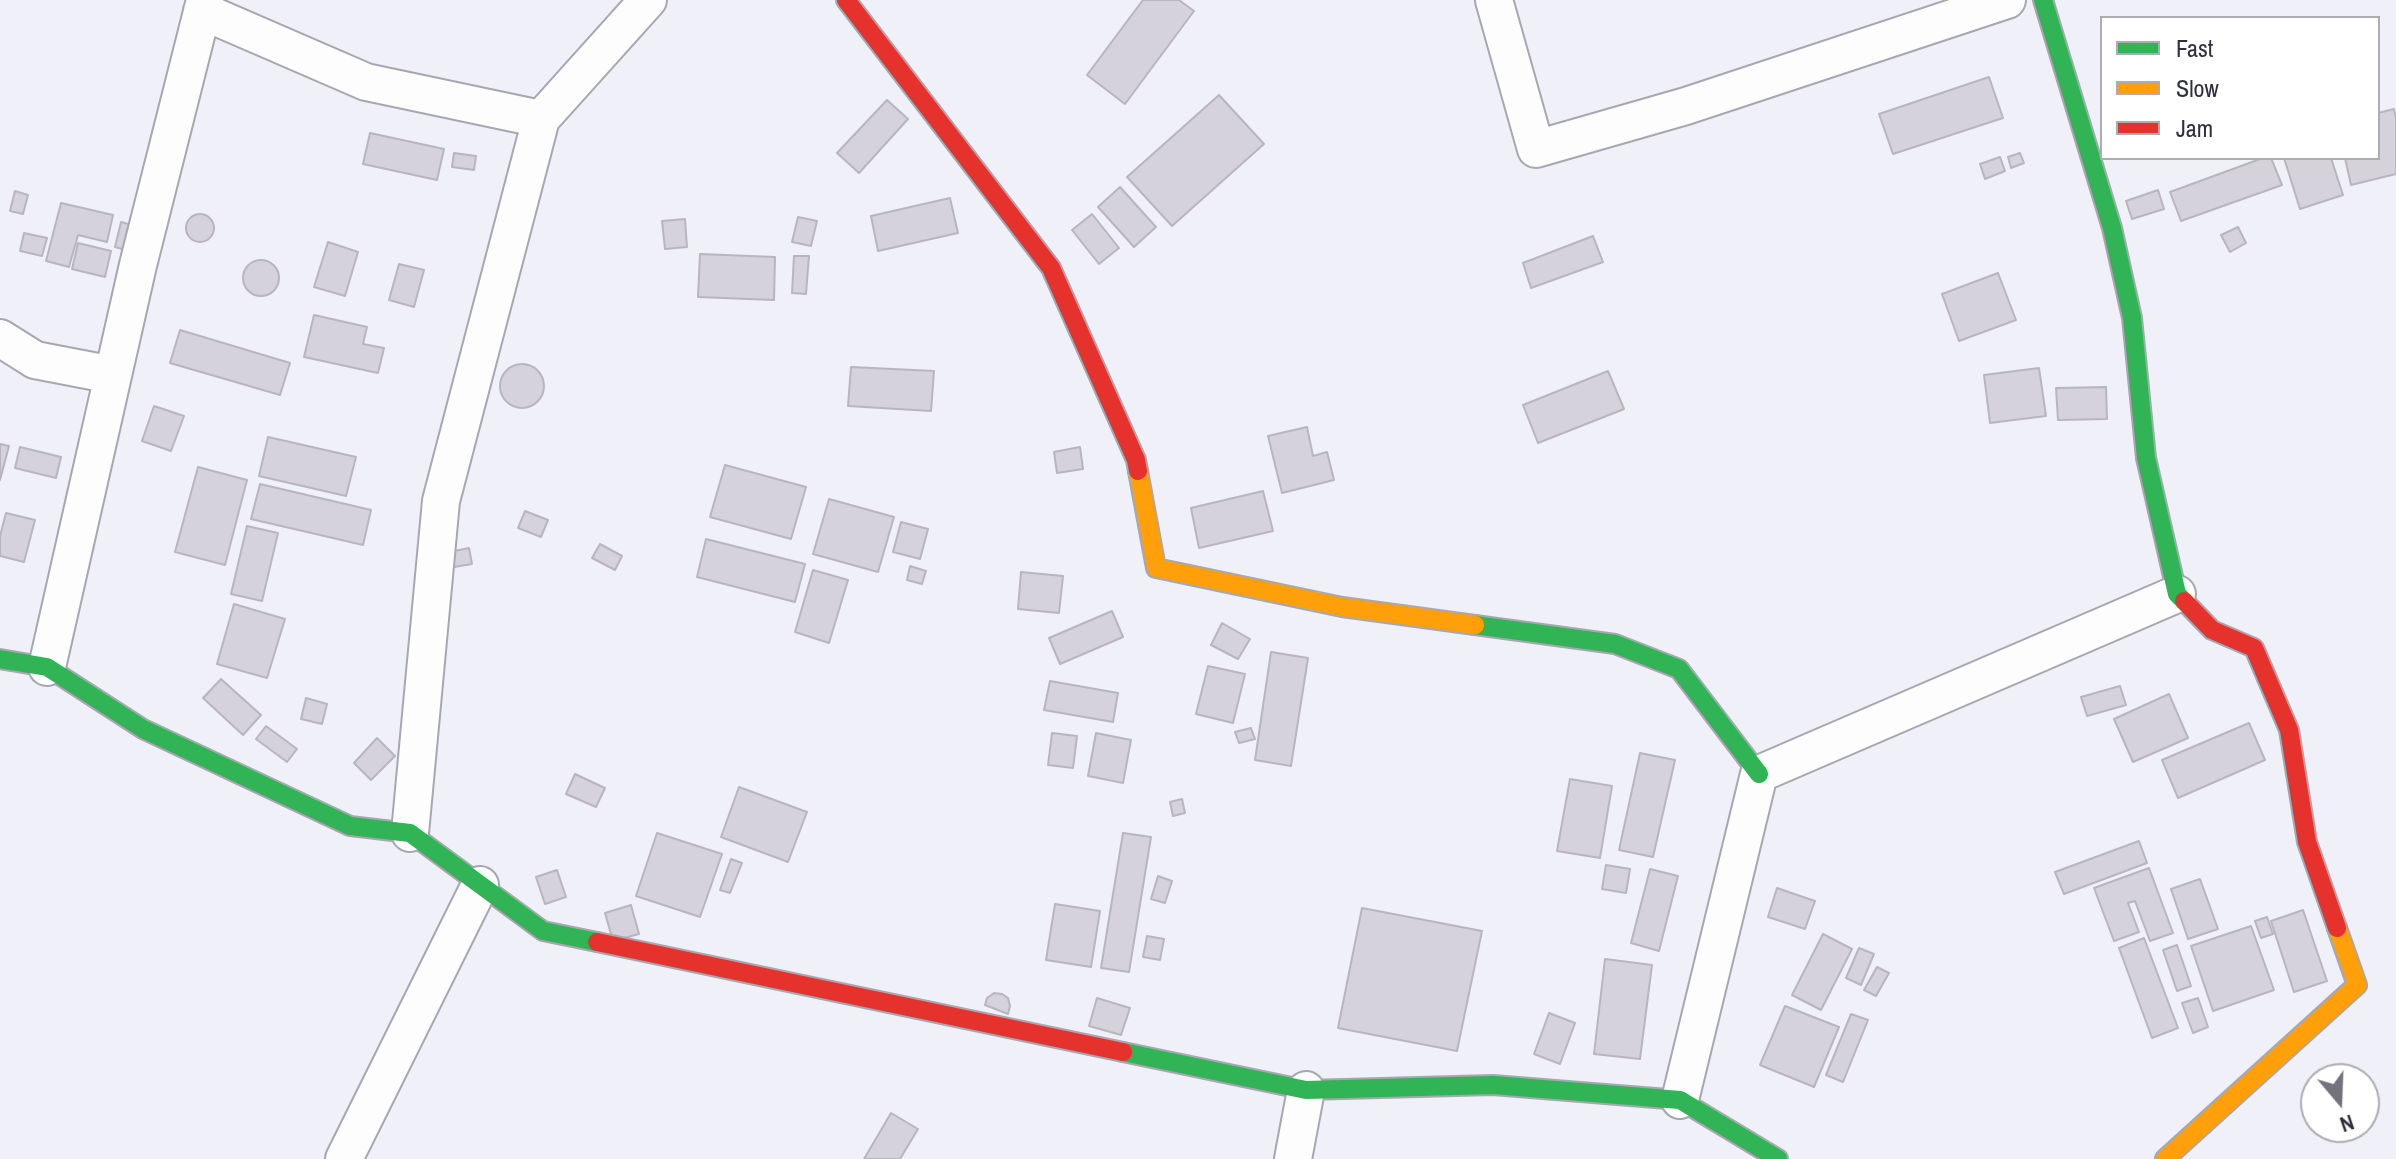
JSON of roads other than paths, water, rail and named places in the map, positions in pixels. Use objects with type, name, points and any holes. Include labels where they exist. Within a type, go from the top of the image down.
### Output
[{"type":"street","points":[[410,833],[441,501],[541,119],[648,0]]},
{"type":"street","points":[[846,0],[1051,268],[1136,460],[1156,568],[1342,607],[1615,644],[1679,669],[1759,774]]},
{"type":"street","points":[[1494,0],[1536,149],[1686,106],[2007,0]]},
{"type":"street","points":[[2043,0],[2112,228],[2132,318],[2146,458],[2177,594],[2212,630],[2254,648],[2289,730],[2307,842],[2357,985],[2165,1159]]},
{"type":"street","points":[[47,667],[138,265],[204,6],[366,82],[541,119]]},
{"type":"street","points":[[0,338],[35,360],[113,375]]},
{"type":"street","points":[[1759,774],[2177,594]]},
{"type":"street","points":[[0,659],[47,667],[143,729],[350,826],[410,833],[543,931],[1306,1090],[1493,1085],[1680,1100],[1778,1159]]},
{"type":"street","points":[[1680,1100],[1759,774]]},
{"type":"street","points":[[344,1159],[480,885]]},
{"type":"street","points":[[1293,1159],[1306,1090]]}]
